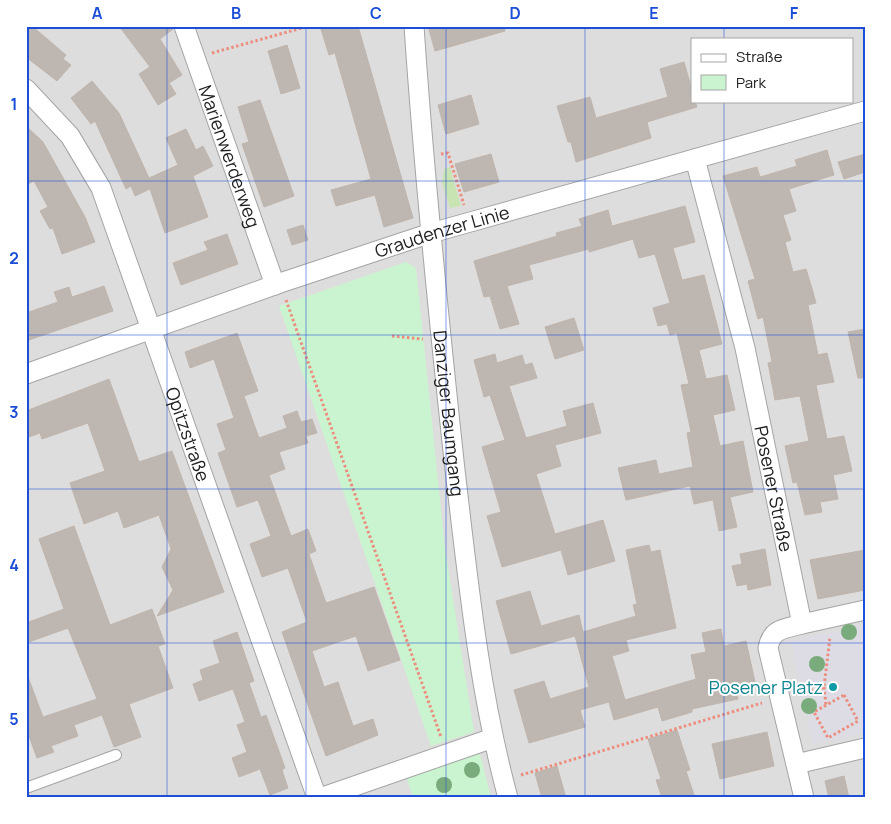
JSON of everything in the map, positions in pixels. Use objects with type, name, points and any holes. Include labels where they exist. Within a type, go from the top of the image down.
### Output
[{"type":"street","name":"Marienwerderweg","points":[[184,26],[278,284]]},
{"type":"street","name":"Danziger Baumgang","points":[[414,26],[423,155],[441,341],[472,613],[493,738],[506,789]]},
{"type":"street","name":"Opitzstraße","points":[[26,89],[70,136],[101,188],[319,798]]},
{"type":"street","name":"Graudenzer Linie","points":[[26,374],[278,284],[431,233],[865,111]]},
{"type":"street","name":"Posener Straße","points":[[695,159],[745,348],[802,624]]},
{"type":"street","points":[[804,798],[768,648],[770,637],[779,630],[865,610]]},
{"type":"street","points":[[319,798],[493,738]]},
{"type":"street","points":[[796,764],[865,748]]},
{"type":"lane","points":[[26,788],[116,755]]},
{"type":"path","points":[[195,58],[309,26]]},
{"type":"path","points":[[423,155],[448,153],[469,222]]},
{"type":"path","points":[[278,284],[447,754]]},
{"type":"path","points":[[392,336],[441,341]]},
{"type":"path","points":[[826,619],[831,640],[824,687],[826,705]]},
{"type":"path","points":[[506,789],[780,698],[824,687]]},
{"type":"path","points":[[844,696],[858,721],[828,738],[814,712],[826,705],[844,696]]},
{"type":"shaded area","points":[[26,26],[865,26],[865,798],[26,798]]},
{"type":"shaded area","name":"Posener Platz","points":[[865,625],[865,733],[813,744],[791,641]]},
{"type":"green space","points":[[450,167],[461,206],[450,208],[442,183],[444,169]]},
{"type":"green space","points":[[406,262],[416,268],[445,548],[474,732],[431,746],[279,306]]},
{"type":"green space","points":[[480,754],[491,798],[413,798],[406,776]]},
{"type":"building","points":[[26,26],[32,26],[66,55],[63,59],[71,65],[57,81],[26,57]]},
{"type":"building","points":[[119,26],[173,26],[173,29],[160,39],[182,75],[169,83],[176,94],[158,105],[139,74],[150,67]]},
{"type":"building","points":[[320,26],[358,26],[413,218],[384,227],[375,195],[336,206],[331,190],[371,179],[335,53],[329,55]]},
{"type":"building","points":[[428,26],[504,26],[505,31],[435,51]]},
{"type":"building","points":[[287,45],[300,88],[281,94],[268,51]]},
{"type":"building","points":[[684,62],[691,86],[691,102],[695,102],[697,107],[647,122],[651,138],[576,162],[571,142],[568,142],[557,106],[590,97],[596,118],[668,97],[660,69]]},
{"type":"building","points":[[92,81],[119,113],[149,178],[178,165],[166,138],[186,129],[196,150],[203,146],[213,166],[193,176],[208,217],[165,233],[150,189],[135,196],[131,186],[126,189],[95,121],[91,124],[71,98]]},
{"type":"building","points":[[471,95],[479,124],[446,134],[438,105]]},
{"type":"building","points":[[260,100],[294,196],[264,207],[242,144],[249,142],[238,107]]},
{"type":"building","points":[[26,126],[43,142],[85,217],[95,242],[62,254],[53,228],[50,229],[40,211],[48,207],[34,181],[26,185]]},
{"type":"building","points":[[827,150],[834,175],[789,189],[796,211],[783,215],[791,240],[785,242],[793,272],[806,269],[816,303],[808,305],[818,355],[827,353],[834,382],[816,385],[827,439],[844,436],[852,471],[833,475],[838,499],[820,502],[822,512],[805,515],[797,482],[793,483],[785,446],[809,441],[800,396],[775,400],[768,363],[772,362],[763,317],[758,319],[748,281],[755,279],[723,176],[757,167],[760,177],[797,166],[795,160]]},
{"type":"building","points":[[491,154],[499,182],[464,192],[455,164]]},
{"type":"building","points":[[865,154],[865,172],[844,179],[838,162]]},
{"type":"building","points":[[685,206],[695,242],[673,248],[682,280],[704,275],[722,344],[699,350],[706,379],[727,375],[735,410],[713,415],[720,446],[743,441],[753,492],[730,497],[737,527],[719,531],[713,500],[694,504],[690,486],[626,500],[618,468],[656,460],[659,474],[693,467],[687,433],[691,432],[681,385],[689,384],[677,333],[670,335],[667,324],[658,326],[653,308],[670,303],[655,254],[639,258],[633,239],[589,252],[589,249],[529,265],[533,279],[507,286],[519,324],[500,329],[490,296],[484,297],[474,261],[557,236],[556,233],[582,226],[579,219],[608,210],[612,226]]},
{"type":"building","points":[[303,225],[308,240],[292,245],[287,230]]},
{"type":"building","points":[[227,234],[238,264],[181,285],[173,263],[208,250],[204,242]]},
{"type":"building","points":[[104,286],[113,311],[26,341],[26,313],[58,302],[54,292],[69,287],[72,297]]},
{"type":"building","points":[[574,318],[584,350],[555,359],[545,327]]},
{"type":"building","points":[[865,329],[865,378],[858,378],[848,332]]},
{"type":"building","points":[[237,333],[258,391],[244,396],[259,438],[287,428],[283,416],[297,411],[301,422],[312,419],[317,433],[306,436],[308,443],[279,452],[285,469],[269,475],[291,536],[308,529],[316,551],[309,554],[326,603],[374,587],[400,660],[368,671],[356,636],[312,651],[324,687],[338,682],[353,726],[373,719],[378,735],[326,756],[282,632],[307,622],[288,568],[262,577],[250,544],[271,536],[258,500],[237,507],[218,453],[226,450],[217,424],[234,418],[214,359],[190,368],[185,352]]},
{"type":"building","points":[[495,354],[497,363],[522,355],[525,365],[532,363],[537,378],[509,386],[526,438],[567,426],[563,411],[593,403],[601,433],[555,445],[561,466],[536,474],[555,534],[603,520],[615,561],[568,575],[561,550],[502,567],[487,516],[501,512],[482,447],[505,440],[490,395],[484,397],[474,360]]},
{"type":"building","points":[[109,379],[139,462],[172,451],[224,592],[157,616],[173,590],[162,567],[171,549],[159,515],[124,528],[118,511],[84,524],[70,483],[105,471],[88,423],[42,439],[40,433],[26,438],[26,411]]},
{"type":"building","points":[[74,526],[110,625],[152,609],[165,644],[158,646],[173,688],[129,704],[141,737],[114,747],[102,715],[74,725],[78,736],[51,746],[54,752],[37,758],[26,728],[26,678],[28,677],[43,717],[97,699],[68,628],[26,643],[26,623],[64,609],[39,539]]},
{"type":"building","points":[[649,545],[651,552],[660,550],[676,628],[626,640],[629,651],[612,656],[625,700],[696,679],[691,655],[706,652],[702,633],[721,629],[724,646],[746,641],[755,682],[735,686],[738,699],[692,709],[692,712],[662,721],[658,707],[614,720],[609,702],[580,710],[585,727],[529,743],[514,690],[544,681],[550,699],[589,687],[575,636],[511,654],[496,601],[530,591],[541,626],[579,615],[583,632],[636,616],[633,605],[637,604],[626,550]]},
{"type":"building","points":[[765,549],[771,585],[748,590],[747,584],[737,586],[732,566],[742,564],[740,554]]},
{"type":"building","points":[[865,550],[865,590],[818,599],[810,560]]},
{"type":"building","points":[[237,632],[254,681],[249,683],[261,717],[266,715],[285,768],[282,770],[288,788],[270,795],[260,769],[239,777],[232,758],[247,752],[237,725],[245,722],[233,689],[199,701],[193,684],[203,680],[200,670],[220,663],[213,641]]},
{"type":"building","points":[[677,730],[690,770],[686,771],[695,798],[662,798],[656,780],[661,779],[648,739]]},
{"type":"building","points":[[767,732],[774,766],[720,779],[712,744]]},
{"type":"building","points":[[557,766],[566,798],[542,798],[535,773]]},
{"type":"building","points":[[844,776],[849,798],[829,798],[825,781]]},
{"type":"place","name":"Posener Platz","points":[[833,687]]}]
